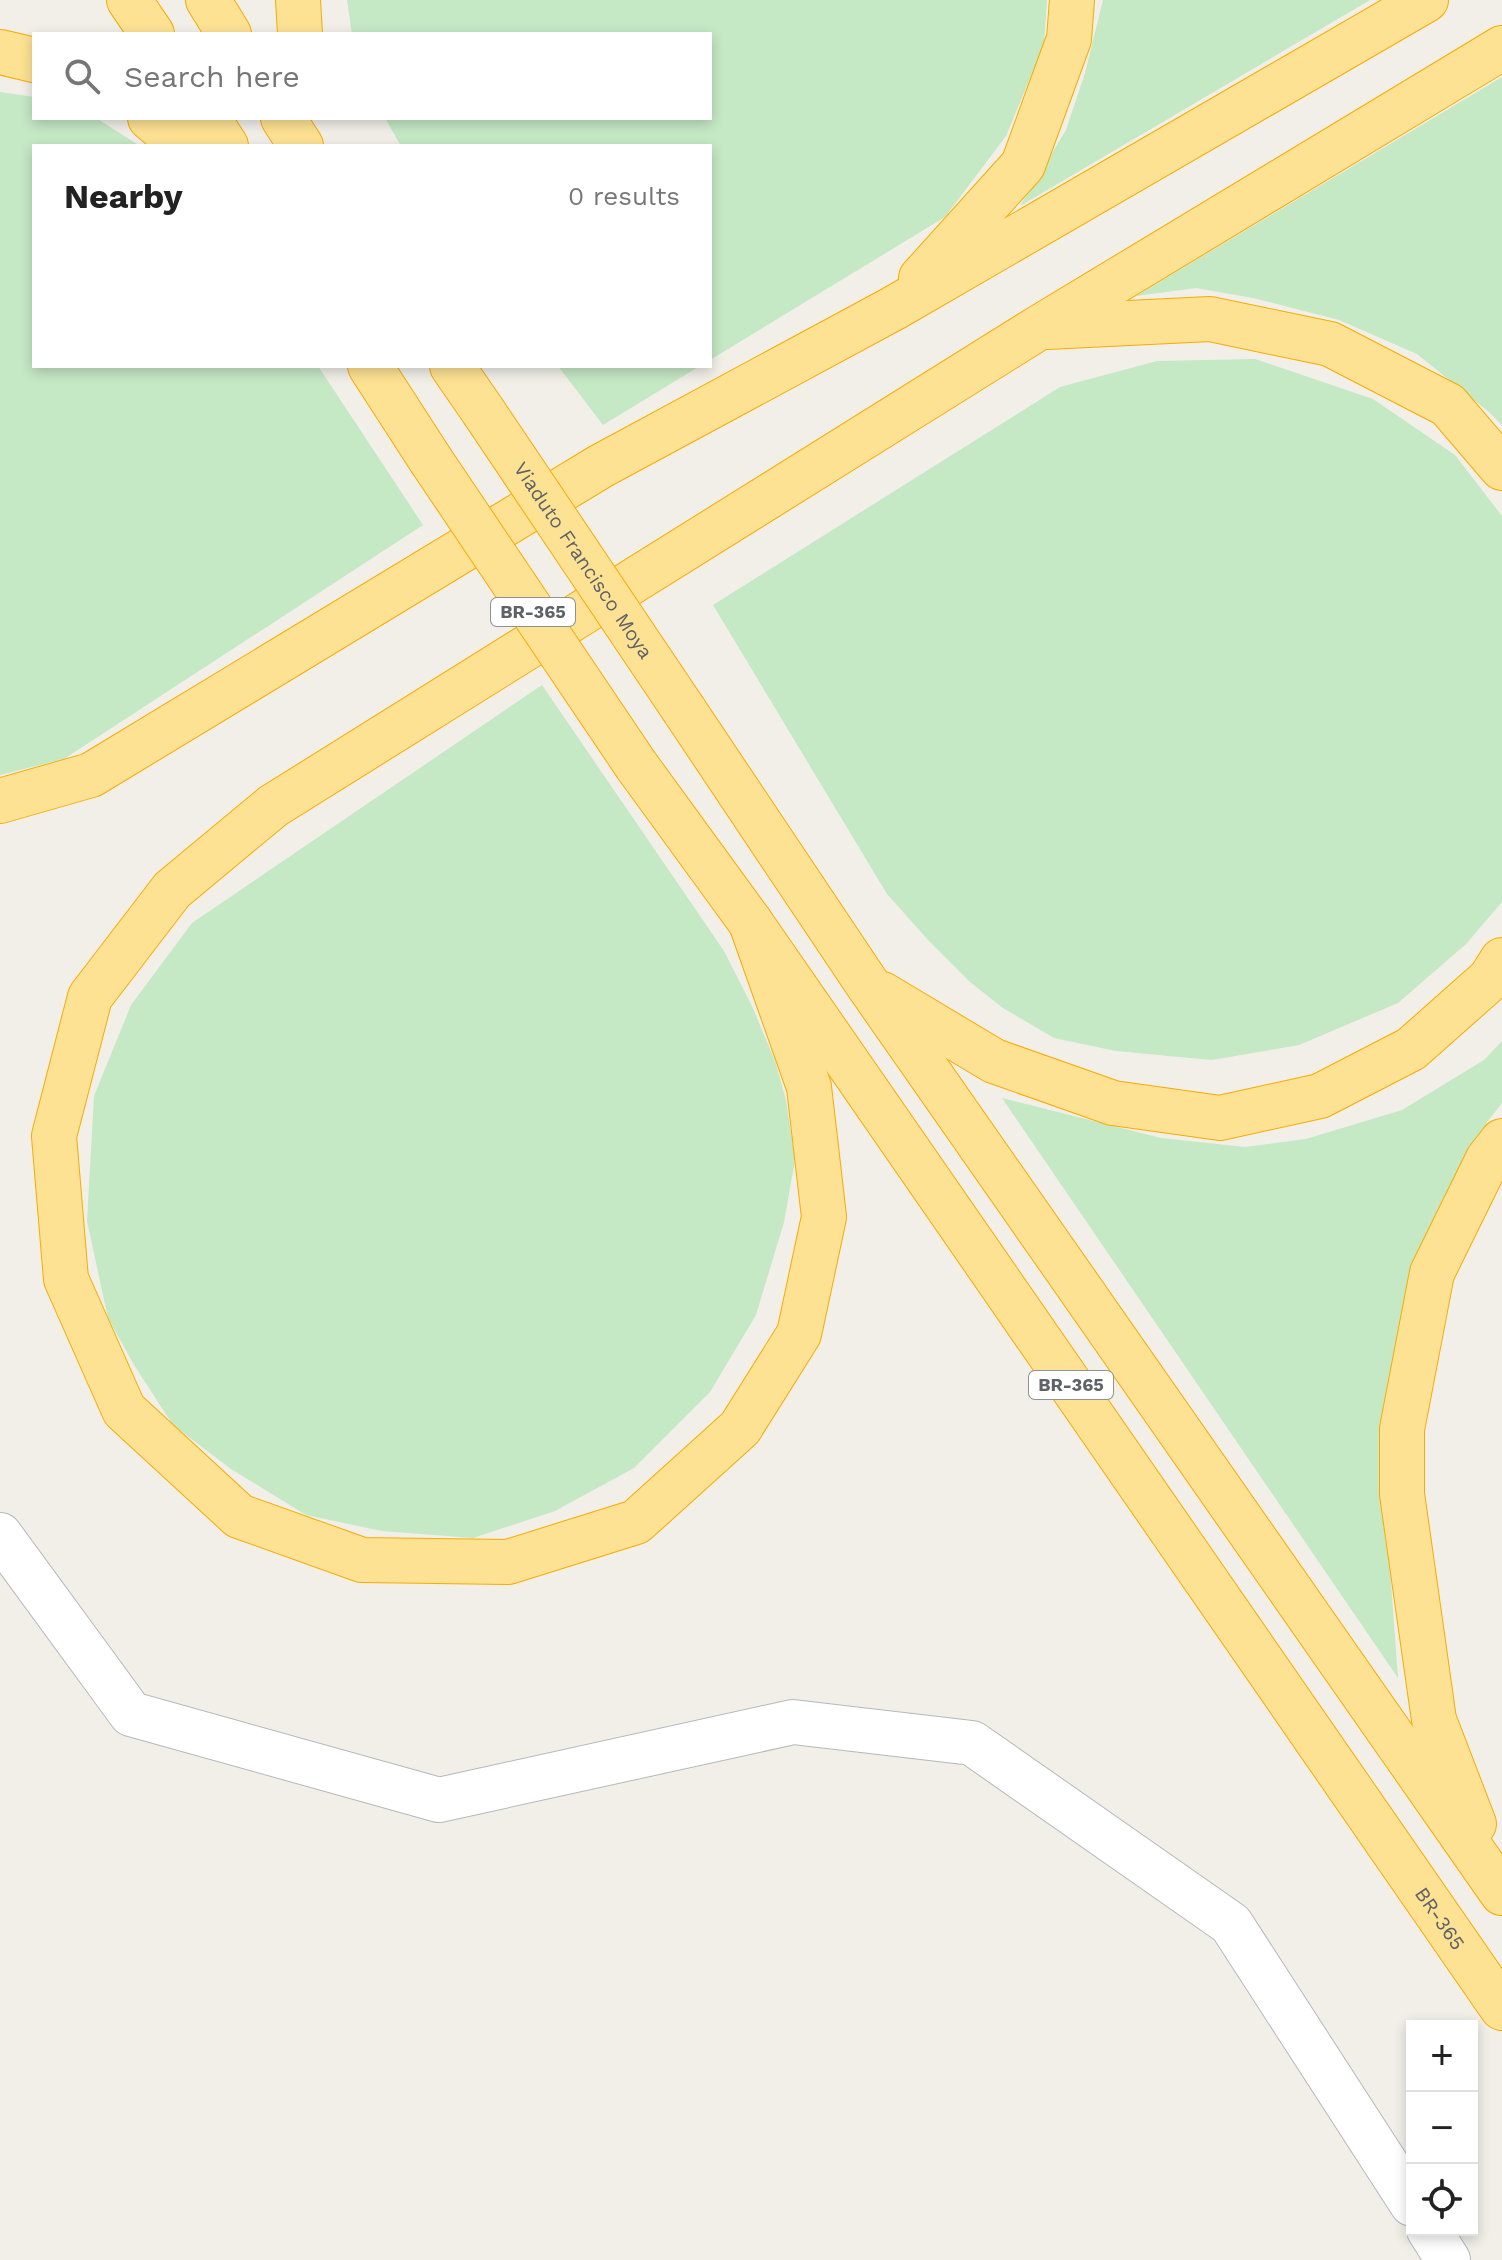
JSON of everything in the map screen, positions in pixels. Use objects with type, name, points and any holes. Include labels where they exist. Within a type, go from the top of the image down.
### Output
[{"type":"highway","points":[[129,0],[151,32]]},
{"type":"highway","points":[[208,0],[228,32]]},
{"type":"highway","points":[[298,0],[300,32]]},
{"type":"highway","points":[[894,308],[1023,165],[1069,39],[1072,0]]},
{"type":"highway","points":[[0,801],[91,775],[601,466],[894,308],[1426,0]]},
{"type":"highway","points":[[751,923],[809,1087],[824,1217],[799,1334],[740,1428],[636,1522],[508,1562],[362,1560],[239,1516],[124,1410],[66,1279],[54,1136],[90,997],[172,890],[273,806],[1040,327],[1502,48]]},
{"type":"highway","points":[[0,52],[32,60]]},
{"type":"highway","points":[[152,120],[181,144]]},
{"type":"highway","points":[[209,120],[225,144]]},
{"type":"highway","points":[[284,120],[300,144]]},
{"type":"highway","points":[[311,120],[314,144]]},
{"type":"highway","points":[[1040,327],[1210,319],[1330,344],[1448,405],[1502,468]]},
{"type":"highway","name":"BR-365","points":[[371,368],[636,765],[751,923],[1502,2008]]},
{"type":"highway","name":"Viaduto Francisco Moya","points":[[453,368],[868,985]]},
{"type":"highway","points":[[868,985],[994,1061],[1113,1103],[1220,1118],[1320,1096],[1411,1049],[1490,979],[1502,960]]},
{"type":"highway","name":"BR-365","points":[[868,985],[1500,1890]]},
{"type":"highway","name":"BR-365","points":[[1500,1890],[1434,1720],[1402,1494],[1402,1429],[1432,1273],[1488,1159],[1502,1141]]},
{"type":"street","points":[[0,1535],[131,1714],[439,1800],[793,1722],[972,1743],[1231,1924],[1406,2195]]},
{"type":"street","points":[[1433,2236],[1448,2260]]},
{"type":"green space","points":[[347,0],[1047,0],[1044,45],[1006,136],[945,217],[712,359],[712,144],[400,144],[386,120],[712,120],[712,32],[352,32]]},
{"type":"green space","points":[[1103,0],[1370,0],[1020,206],[1066,130],[1085,73]]},
{"type":"green space","points":[[1502,77],[1502,425],[1417,354],[1339,320],[1253,298],[1196,288],[1136,296]]},
{"type":"green space","points":[[0,92],[32,97],[32,120],[99,120],[137,144],[32,144],[32,368],[319,368],[423,525],[64,759],[0,775]]},
{"type":"green space","points":[[1255,359],[1373,399],[1455,455],[1502,516],[1502,902],[1466,944],[1398,1003],[1299,1045],[1212,1060],[1116,1051],[1054,1038],[1003,1008],[970,982],[887,894],[713,605],[1060,387],[1157,361]]},
{"type":"green space","points":[[560,368],[697,368],[603,425]]},
{"type":"green space","points":[[542,685],[724,951],[752,1006],[775,1061],[786,1100],[795,1160],[784,1222],[756,1315],[710,1392],[634,1468],[555,1511],[473,1538],[382,1531],[306,1515],[231,1469],[173,1425],[108,1318],[87,1221],[94,1096],[131,1005],[192,923]]},
{"type":"green space","points":[[1502,1041],[1502,1103],[1487,1122],[1453,1185],[1385,1501],[1398,1678],[1002,1098],[1161,1138],[1245,1147],[1306,1139],[1402,1110],[1484,1060]]}]
